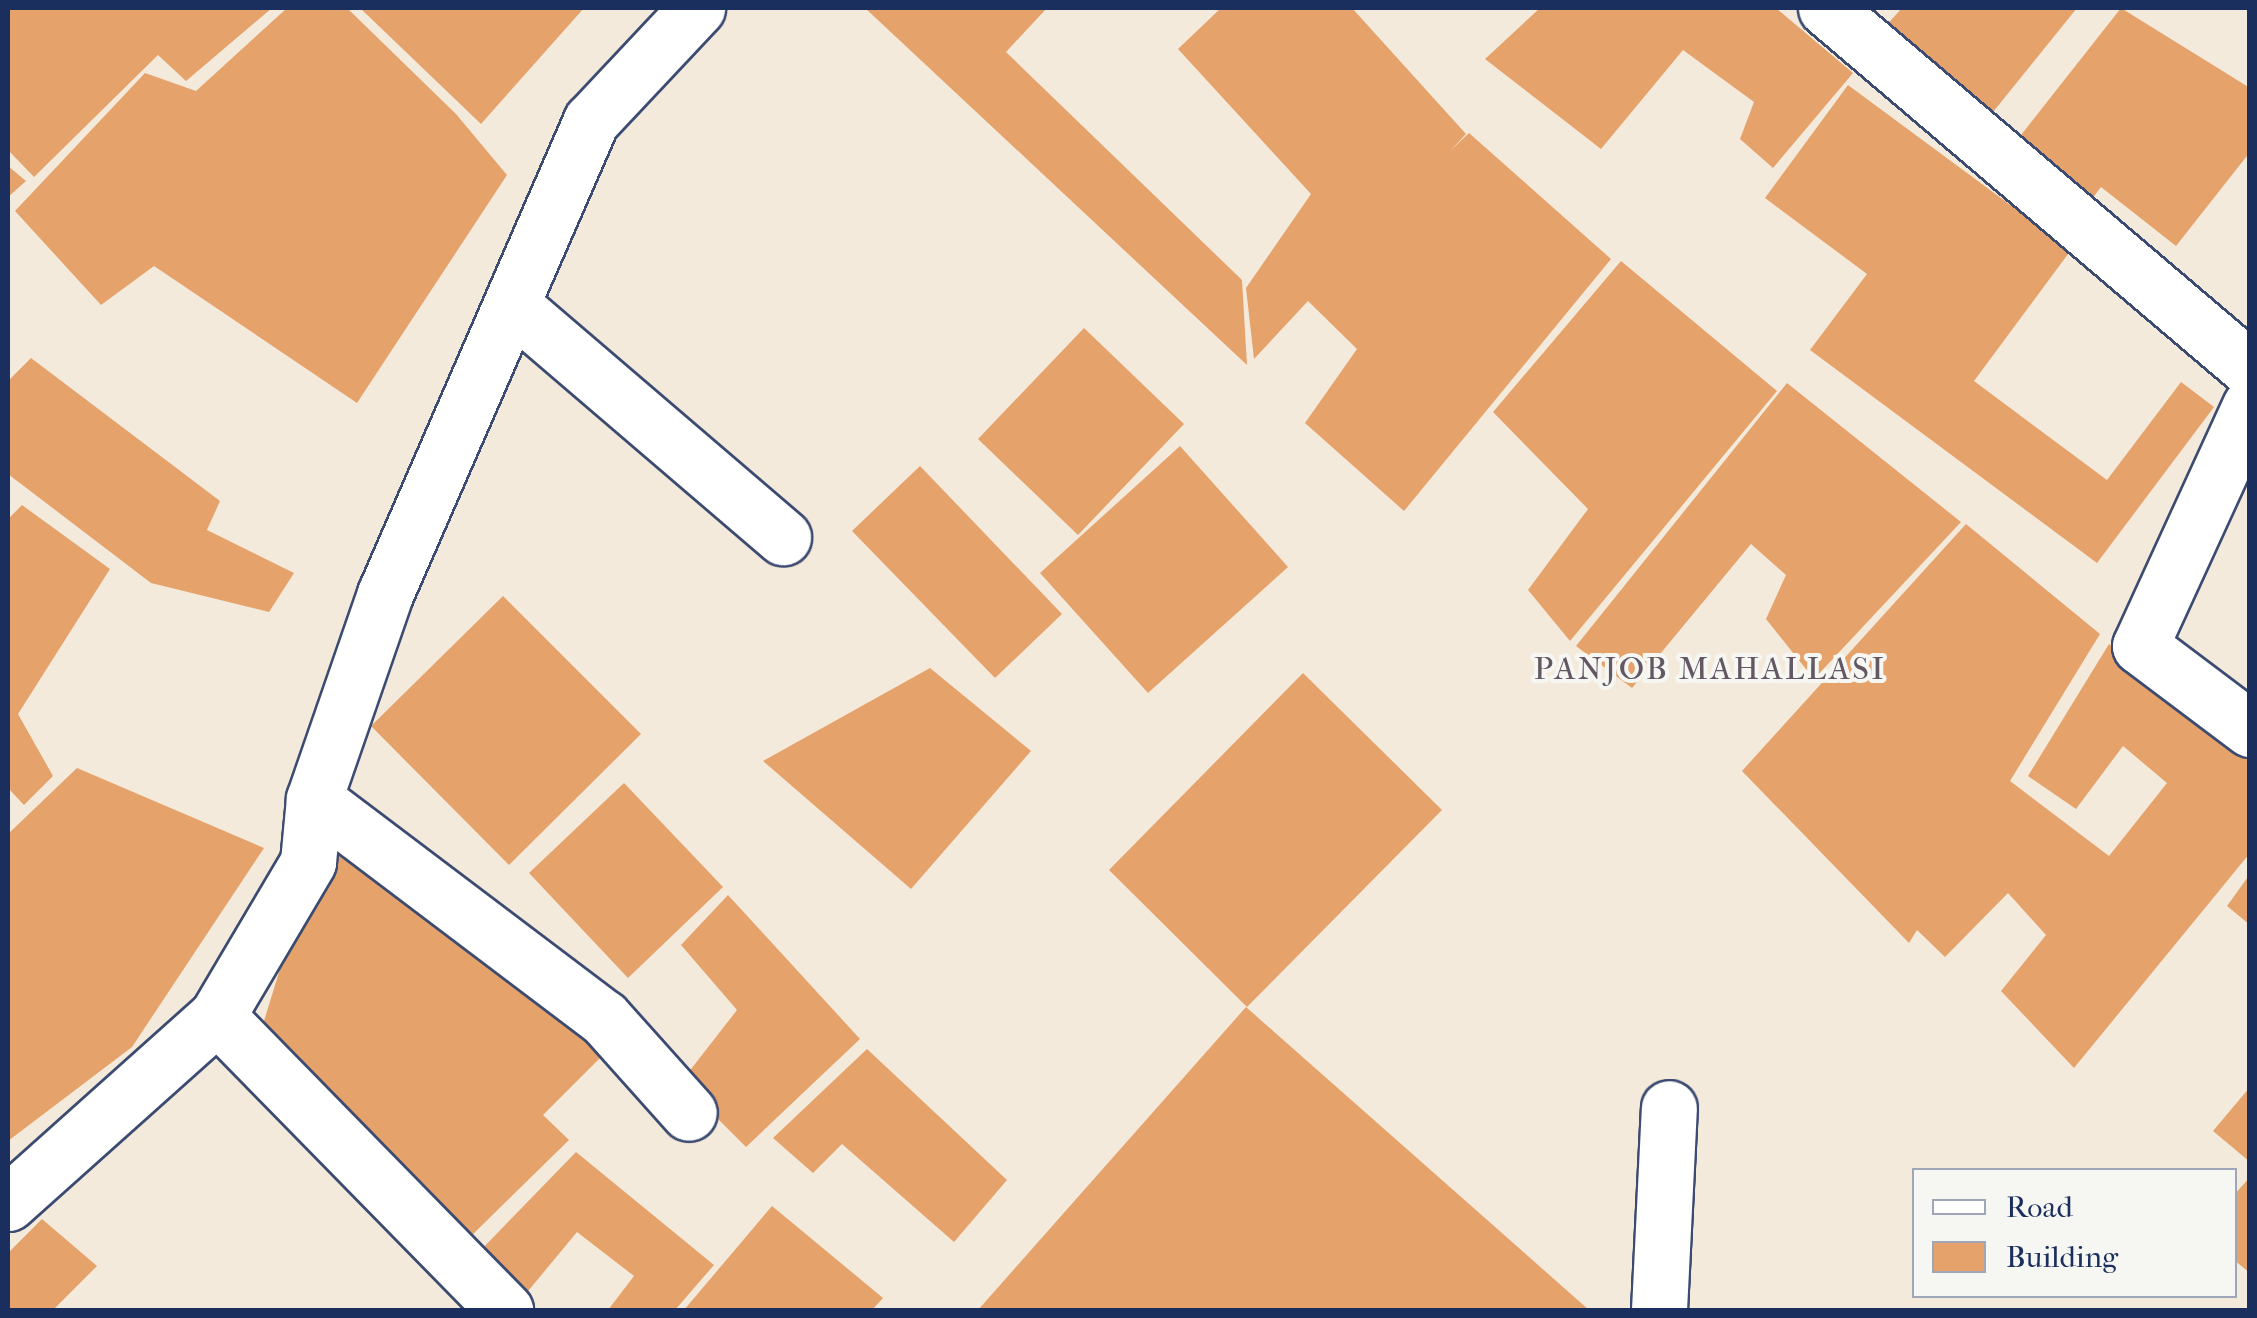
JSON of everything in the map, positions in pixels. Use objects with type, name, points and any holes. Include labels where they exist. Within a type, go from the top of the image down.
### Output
[{"type":"street","points":[[8,1203],[217,1016],[308,862],[314,799],[386,594],[591,122],[697,8]]},
{"type":"street","points":[[1826,8],[2250,369]]},
{"type":"street","points":[[512,305],[783,537]]},
{"type":"street","points":[[2250,406],[2140,646],[2250,729]]},
{"type":"street","points":[[314,799],[604,1018],[689,1113]]},
{"type":"street","points":[[217,1016],[505,1310]]},
{"type":"street","points":[[1659,1310],[1669,1108]]},
{"type":"building","points":[[8,8],[272,8],[186,81],[158,55],[34,177],[8,150]]},
{"type":"building","points":[[287,8],[347,8],[456,114],[507,175],[357,403],[154,266],[101,305],[15,211],[145,73],[196,91]]},
{"type":"building","points":[[360,8],[584,8],[481,124]]},
{"type":"building","points":[[865,8],[1047,8],[1006,52],[1242,280],[1247,365]]},
{"type":"building","points":[[1221,8],[1352,8],[1466,134],[1450,151],[1469,133],[1611,259],[1404,511],[1305,423],[1357,349],[1308,301],[1254,359],[1246,288],[1311,194],[1178,49]]},
{"type":"building","points":[[1540,8],[1776,8],[1853,73],[1773,168],[1740,139],[1754,102],[1683,50],[1601,149],[1485,59]]},
{"type":"building","points":[[1902,8],[2077,8],[1989,117],[1883,29]]},
{"type":"building","points":[[2121,8],[2250,88],[2250,152],[2176,246],[2101,187],[2085,208],[2010,149]]},
{"type":"building","points":[[1848,85],[2071,250],[1974,381],[2107,480],[2181,382],[2214,407],[2097,563],[1810,350],[1867,274],[1765,198]]},
{"type":"building","points":[[8,166],[26,181],[8,197]]},
{"type":"building","points":[[1621,261],[1777,391],[1570,641],[1528,590],[1588,509],[1493,412]]},
{"type":"building","points":[[1084,328],[1184,424],[1078,535],[978,439]]},
{"type":"building","points":[[31,358],[220,501],[207,530],[294,573],[269,612],[151,583],[8,474],[8,381]]},
{"type":"building","points":[[1787,383],[1961,522],[1814,679],[1766,619],[1786,575],[1751,544],[1632,688],[1576,646]]},
{"type":"building","points":[[1180,446],[1288,567],[1148,693],[1040,573]]},
{"type":"building","points":[[920,466],[1062,614],[995,678],[852,531]]},
{"type":"building","points":[[22,505],[110,569],[18,714],[53,776],[24,805],[8,788],[8,519]]},
{"type":"building","points":[[1966,524],[2100,634],[2010,781],[2109,856],[2167,783],[2123,746],[2076,809],[2028,776],[2109,644],[2250,751],[2250,853],[2074,1068],[2001,991],[2046,935],[2008,893],[1945,957],[1917,930],[1909,943],[1742,771]]},
{"type":"building","points":[[503,596],[641,734],[509,865],[371,726]]},
{"type":"building","points":[[930,668],[1031,751],[911,889],[763,761]]},
{"type":"building","points":[[1303,673],[1442,810],[1247,1007],[1109,870]]},
{"type":"building","points":[[77,768],[264,848],[132,1047],[8,1141],[8,834]]},
{"type":"building","points":[[624,783],[723,887],[628,978],[529,873]]},
{"type":"building","points":[[342,839],[608,1050],[543,1115],[569,1140],[468,1239],[259,1037],[302,898]]},
{"type":"building","points":[[2250,874],[2250,925],[2227,906]]},
{"type":"building","points":[[728,895],[860,1039],[746,1147],[681,1082],[737,1010],[681,945]]},
{"type":"building","points":[[1246,1007],[1589,1310],[978,1310]]},
{"type":"building","points":[[867,1049],[1007,1180],[954,1242],[842,1144],[813,1173],[773,1138]]},
{"type":"building","points":[[2250,1087],[2250,1162],[2213,1131]]},
{"type":"building","points":[[576,1152],[714,1265],[675,1310],[608,1310],[634,1276],[577,1232],[519,1302],[478,1253]]},
{"type":"building","points":[[2250,1177],[2250,1273],[2237,1262],[2237,1192]]},
{"type":"building","points":[[772,1206],[883,1298],[872,1310],[684,1310]]},
{"type":"building","points":[[42,1219],[97,1266],[53,1310],[8,1310],[8,1253]]},
{"type":"district","name":"PANJOB MAHALLASI","points":[[1710,669]]}]
